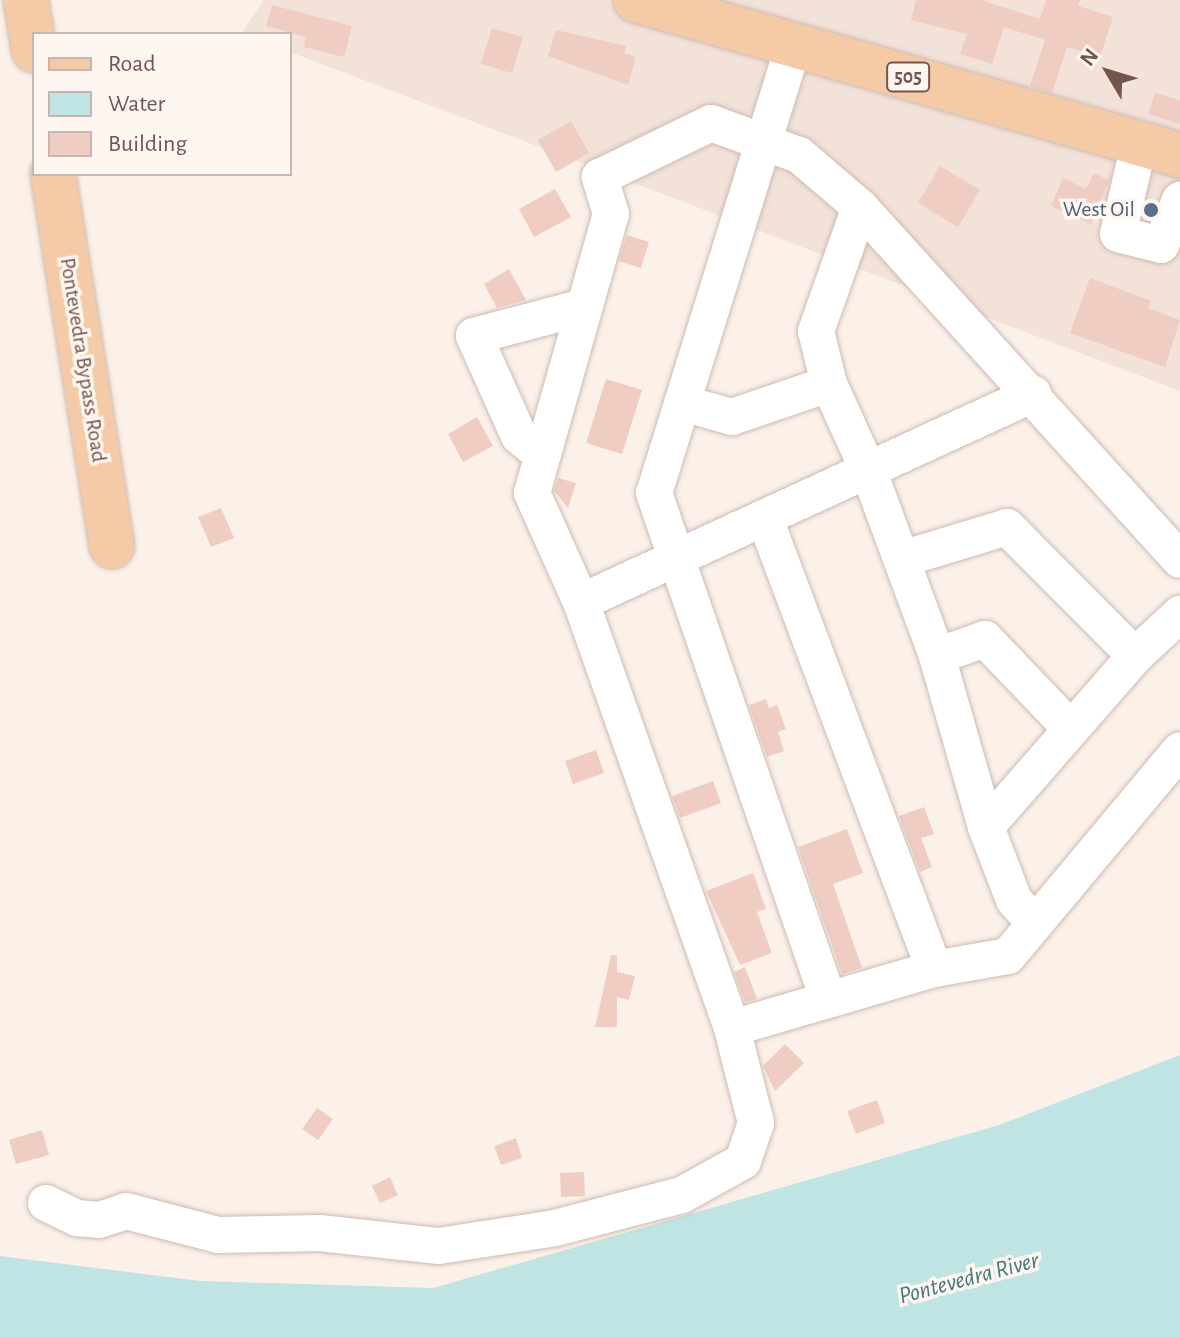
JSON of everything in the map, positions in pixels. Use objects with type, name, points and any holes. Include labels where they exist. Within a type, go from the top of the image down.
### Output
[{"type":"main road","points":[[26,0],[32,38]]},
{"type":"main road","name":"505","points":[[636,0],[1180,155]]},
{"type":"main road","name":"Pontevedra Bypass Road","points":[[53,176],[112,546]]},
{"type":"street","points":[[794,44],[654,493],[828,999]]},
{"type":"street","points":[[46,1203],[77,1218],[126,1211],[218,1235],[319,1233],[439,1246],[555,1228],[682,1195],[743,1161],[756,1123],[732,1028],[581,602],[532,493],[611,214],[600,177],[711,123],[799,155],[860,207],[1034,394],[1180,560]]},
{"type":"street","points":[[1139,144],[1118,234],[1161,245],[1180,200]]},
{"type":"street","points":[[860,207],[816,331],[829,384],[869,472],[937,656],[986,827],[1014,900],[1033,921]]},
{"type":"street","points":[[541,454],[519,436],[474,336],[584,307]]},
{"type":"street","points":[[682,403],[732,417],[829,384]]},
{"type":"street","points":[[581,602],[1034,394]]},
{"type":"street","points":[[765,519],[934,969]]},
{"type":"street","points":[[902,559],[1007,527],[1135,656]]},
{"type":"street","points":[[986,827],[1135,656],[1180,614]]},
{"type":"street","points":[[937,656],[985,639],[1071,729]]},
{"type":"street","points":[[732,1028],[934,969],[1008,956],[1033,921],[1180,750]]},
{"type":"shaded area","points":[[264,0],[1180,0],[1180,391],[292,53],[292,32],[242,32]]},
{"type":"water","name":"Pontevedra River","points":[[1180,1055],[1180,1337],[0,1337],[0,1256],[200,1281],[433,1288],[999,1125]]},
{"type":"building","points":[[916,0],[981,0],[1040,19],[1046,0],[1080,0],[1078,6],[1113,17],[1100,57],[1067,47],[1052,93],[1030,86],[1045,40],[1004,27],[992,64],[960,54],[967,34],[911,20]]},
{"type":"building","points":[[272,5],[352,26],[344,57],[304,47],[306,37],[266,26]]},
{"type":"building","points":[[492,28],[523,37],[512,73],[481,64]]},
{"type":"building","points":[[556,30],[626,46],[624,53],[636,57],[628,85],[548,56]]},
{"type":"building","points":[[1155,93],[1180,100],[1180,124],[1148,114]]},
{"type":"building","points":[[571,121],[589,153],[556,172],[538,140]]},
{"type":"building","points":[[940,166],[980,190],[958,227],[918,203]]},
{"type":"building","points":[[1094,173],[1109,180],[1091,224],[1051,206],[1063,178],[1086,189]]},
{"type":"building","points":[[555,189],[571,217],[534,237],[519,209]]},
{"type":"building","points":[[627,235],[649,242],[641,268],[619,261]]},
{"type":"building","points":[[509,269],[526,300],[497,308],[484,284]]},
{"type":"building","points":[[1090,278],[1151,301],[1148,308],[1180,320],[1165,367],[1070,333]]},
{"type":"building","points":[[606,379],[642,390],[622,454],[586,443]]},
{"type":"building","points":[[477,417],[493,446],[463,462],[448,434]]},
{"type":"building","points":[[558,478],[576,483],[568,508],[554,491]]},
{"type":"building","points":[[221,508],[234,538],[211,547],[198,517]]},
{"type":"building","points":[[766,699],[769,708],[777,705],[786,729],[778,732],[784,751],[767,757],[749,705]]},
{"type":"building","points":[[596,750],[604,773],[573,784],[565,761]]},
{"type":"building","points":[[713,781],[721,803],[680,818],[672,796]]},
{"type":"building","points":[[924,807],[934,834],[921,838],[932,867],[920,872],[899,816]]},
{"type":"building","points":[[847,829],[863,873],[833,884],[862,968],[842,974],[798,847]]},
{"type":"building","points":[[753,873],[766,909],[757,912],[772,953],[740,965],[706,891]]},
{"type":"building","points":[[611,955],[617,955],[617,972],[635,976],[629,1000],[617,997],[617,1027],[595,1027]]},
{"type":"building","points":[[745,967],[757,999],[745,1002],[734,972]]},
{"type":"building","points":[[785,1044],[804,1063],[775,1091],[763,1066]]},
{"type":"building","points":[[877,1100],[885,1123],[856,1134],[847,1111]]},
{"type":"building","points":[[317,1108],[333,1119],[318,1140],[302,1129]]},
{"type":"building","points":[[42,1130],[49,1155],[16,1164],[9,1140]]},
{"type":"building","points":[[516,1138],[522,1158],[501,1165],[494,1146]]},
{"type":"building","points":[[584,1172],[585,1196],[561,1197],[560,1173]]},
{"type":"building","points":[[390,1177],[398,1195],[380,1203],[372,1186]]},
{"type":"place","name":"West Oil","points":[[1151,210]]}]
